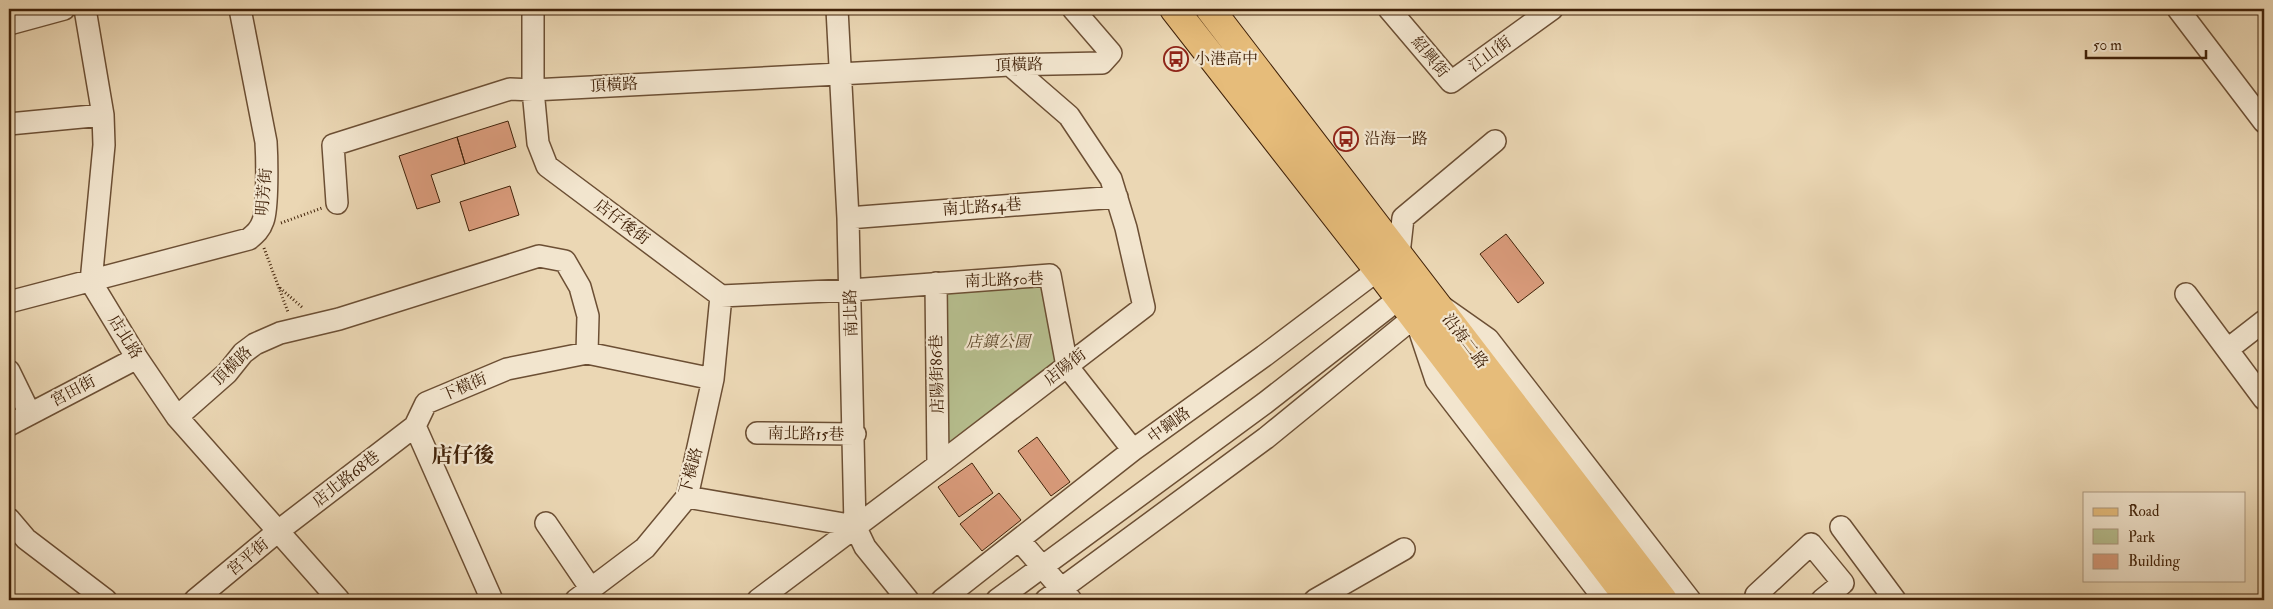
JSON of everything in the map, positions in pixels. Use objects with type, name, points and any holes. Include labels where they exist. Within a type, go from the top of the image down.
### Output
[{"type":"main road","points":[[1174,9],[1388,262]]},
{"type":"main road","points":[[1210,9],[1388,262],[1417,300]]},
{"type":"main road","name":"沿海二路","points":[[1417,300],[1630,600]]},
{"type":"main road","name":"沿海二路","points":[[1417,300],[1662,600]]},
{"type":"street","points":[[9,24],[64,9]]},
{"type":"street","points":[[85,9],[103,115],[104,145],[90,282]]},
{"type":"street","name":"明芳街","points":[[9,302],[249,240],[258,232],[264,219],[266,142],[240,9]]},
{"type":"street","name":"店仔後街","points":[[533,9],[533,90],[538,144],[547,166],[721,296]]},
{"type":"street","name":"南北路","points":[[837,9],[851,290],[855,434],[855,526],[865,547],[908,600]]},
{"type":"street","name":"頂橫路","points":[[337,202],[333,145],[510,89],[533,90],[1010,65],[1102,63],[1111,53],[1073,9]]},
{"type":"street","name":"紹興街","points":[[1390,9],[1451,82]]},
{"type":"street","name":"江山街","points":[[1451,82],[1552,9]]},
{"type":"street","points":[[2178,9],[2264,122]]},
{"type":"street","name":"店陽街","points":[[758,600],[938,465],[1144,306],[1111,179],[1069,116],[1010,65]]},
{"type":"street","points":[[9,124],[103,115]]},
{"type":"street","points":[[1388,262],[1403,218],[1495,141]]},
{"type":"street","name":"南北路54巷","points":[[848,218],[1117,197]]},
{"type":"street","name":"頂橫路","points":[[177,417],[227,373],[243,353],[255,344],[272,336],[322,323],[539,256],[565,260],[580,287],[588,316],[587,353]]},
{"type":"street","name":"中鋼路","points":[[942,600],[1133,450],[1264,356],[1388,262]]},
{"type":"street","name":"南北路50巷","points":[[851,290],[1050,276],[1067,366],[1133,450]]},
{"type":"street","name":"店北路","points":[[90,282],[137,358],[177,417],[333,598]]},
{"type":"street","name":"店陽街86巷","points":[[936,283],[938,465]]},
{"type":"street","points":[[721,296],[851,290]]},
{"type":"street","points":[[2186,294],[2228,348],[2264,399]]},
{"type":"street","name":"下橫路","points":[[584,594],[645,548],[687,497],[713,379],[721,296]]},
{"type":"street","points":[[997,600],[1265,403],[1417,300]]},
{"type":"street","points":[[1019,540],[1042,567],[1060,596],[1266,438],[1417,300]]},
{"type":"street","name":"沿海二路","points":[[1417,300],[1436,380],[1606,600]]},
{"type":"street","name":"沿海二路","points":[[1417,300],[1488,339],[1690,600]]},
{"type":"street","points":[[2228,348],[2264,321]]},
{"type":"street","name":"下橫街","points":[[415,426],[426,403],[508,369],[587,353],[713,379]]},
{"type":"street","name":"宮田街","points":[[9,425],[137,358]]},
{"type":"street","points":[[9,371],[30,414]]},
{"type":"street","points":[[415,426],[492,600]]},
{"type":"street","name":"店北路68巷","points":[[277,532],[415,426]]},
{"type":"street","name":"南北路15巷","points":[[757,434],[855,434]]},
{"type":"street","points":[[687,497],[855,526]]},
{"type":"street","points":[[9,519],[26,538],[106,600]]},
{"type":"street","points":[[546,523],[584,594]]},
{"type":"street","points":[[1841,527],[1895,600]]},
{"type":"street","name":"宮平街","points":[[195,600],[277,532]]},
{"type":"street","points":[[1760,600],[1756,594],[1811,544],[1843,583],[1822,600]]},
{"type":"street","points":[[1315,600],[1404,549]]},
{"type":"path","points":[[294,329],[258,232],[337,202]]},
{"type":"path","points":[[278,286],[322,323]]},
{"type":"green space","name":"店鎮公園","points":[[1044,285],[1056,362],[946,449],[946,293]]},
{"type":"building","points":[[508,121],[516,147],[465,164],[457,137]]},
{"type":"building","points":[[457,137],[465,164],[431,175],[440,202],[417,209],[399,156]]},
{"type":"building","points":[[510,186],[519,215],[469,231],[460,202]]},
{"type":"building","points":[[1506,234],[1544,283],[1518,303],[1480,254]]},
{"type":"building","points":[[1037,437],[1070,482],[1051,496],[1018,451]]},
{"type":"building","points":[[972,463],[993,493],[959,517],[938,487]]},
{"type":"building","points":[[999,493],[1021,520],[982,551],[960,524]]},
{"type":"place","name":"小港高中","points":[[1176,59]]},
{"type":"place","name":"沿海一路","points":[[1346,139]]},
{"type":"district","name":"店仔後","points":[[463,455]]}]
